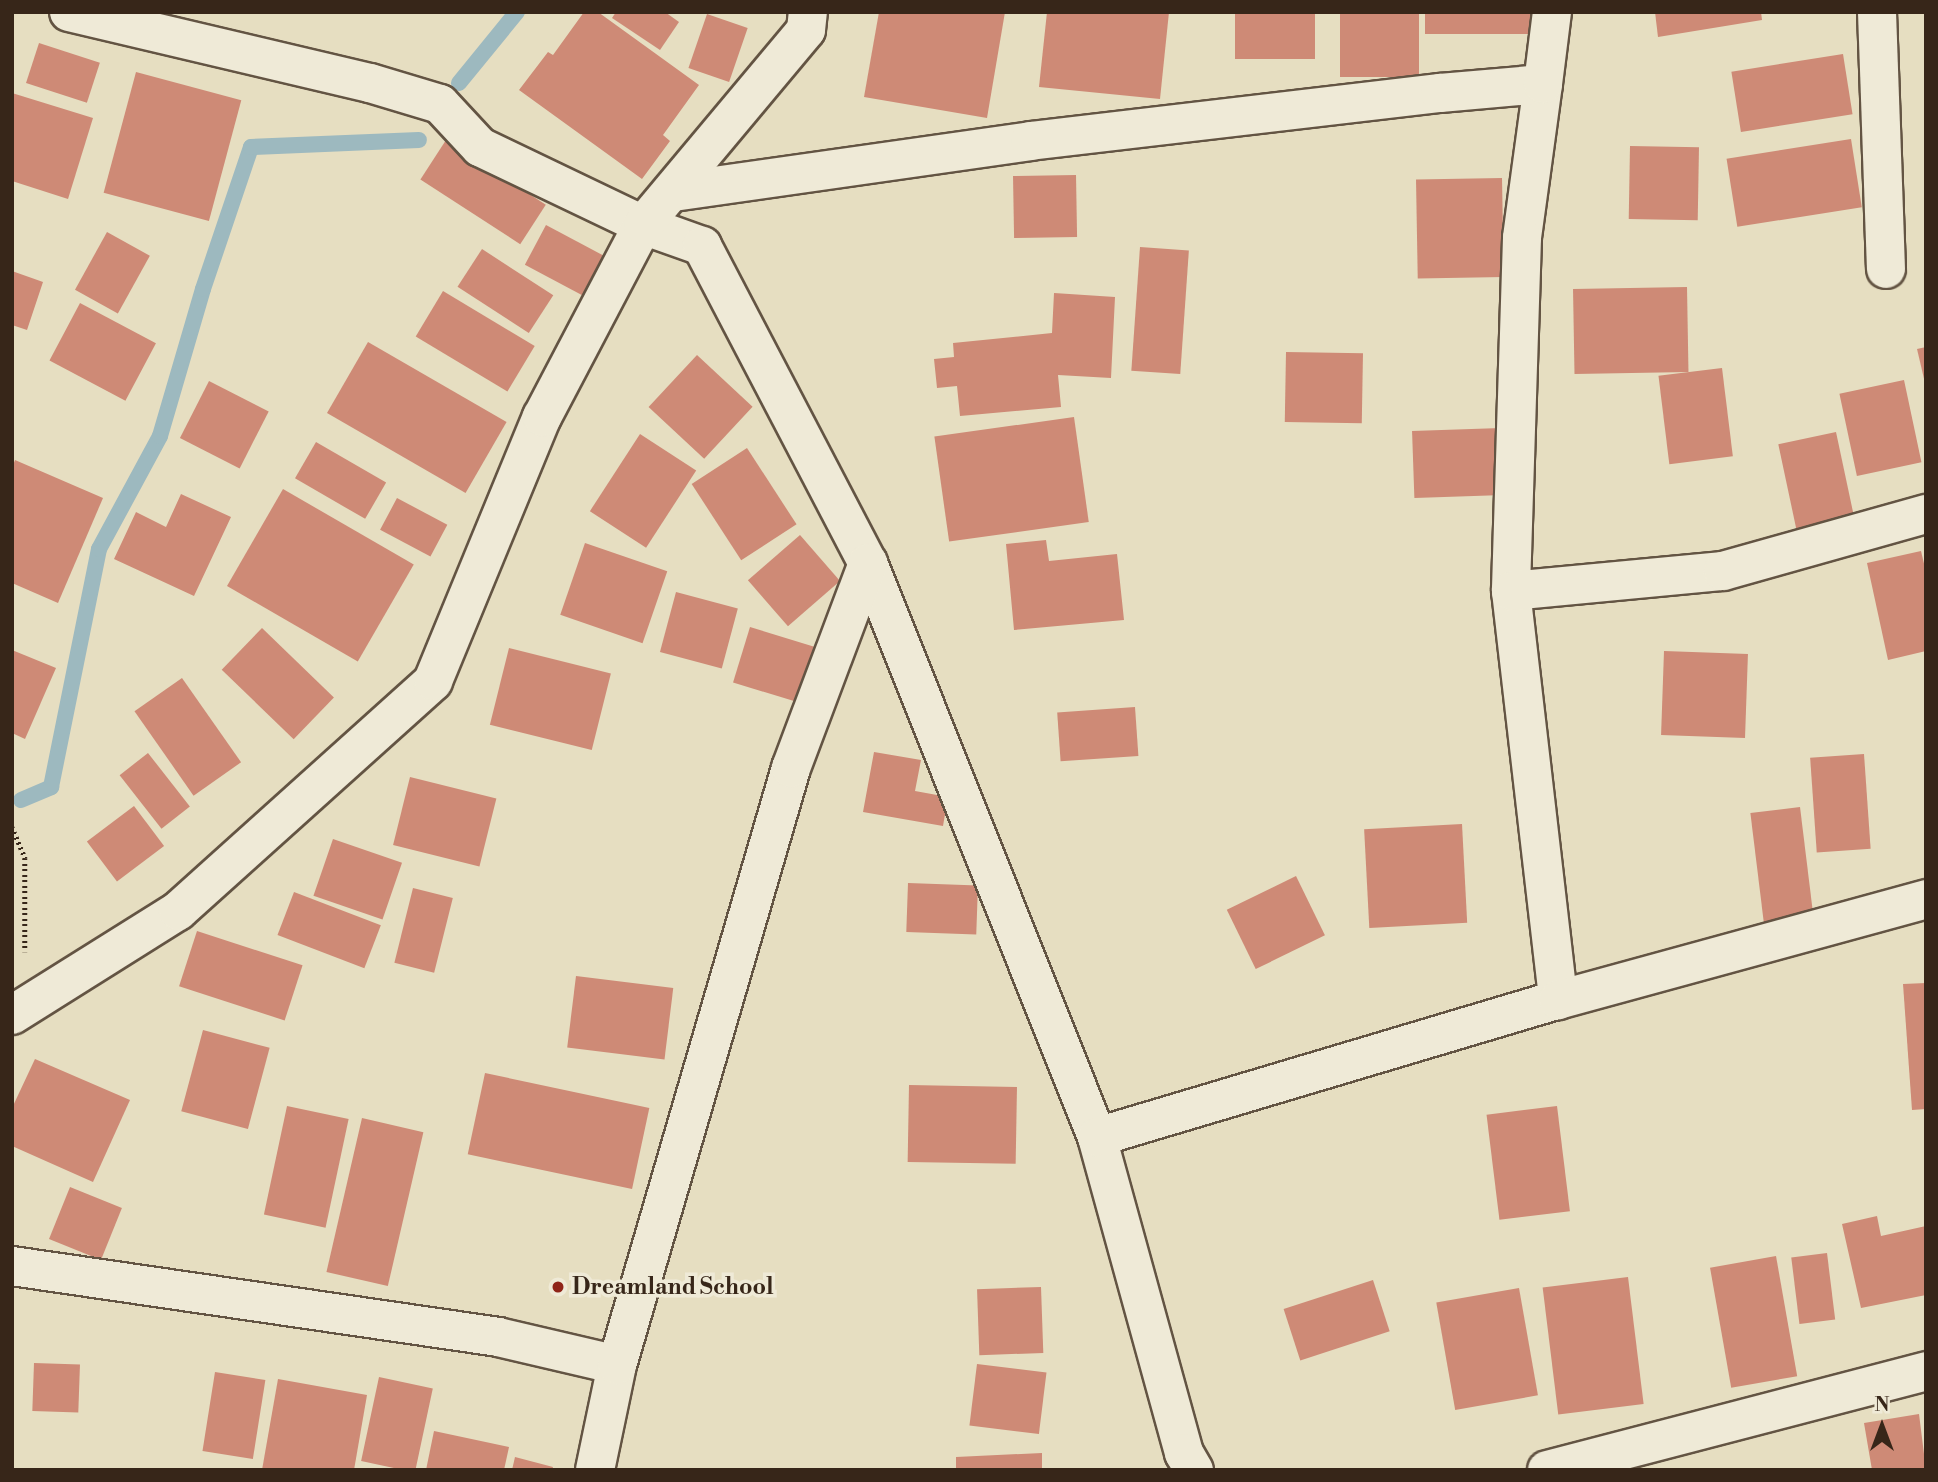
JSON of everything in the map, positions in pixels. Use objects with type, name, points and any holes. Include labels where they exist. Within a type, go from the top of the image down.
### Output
[{"type":"street","points":[[69,12],[370,83],[440,104],[480,146],[643,225],[702,246],[868,563],[1097,1137],[1184,1452],[1194,1470]]},
{"type":"street","points":[[18,1012],[178,911],[433,681],[542,417],[643,225],[806,30],[808,12]]},
{"type":"street","points":[[1552,12],[1522,238],[1511,591],[1558,1000]]},
{"type":"street","points":[[1877,12],[1886,269]]},
{"type":"street","points":[[673,192],[1030,141],[1440,93],[1543,84]]},
{"type":"street","points":[[1511,591],[1723,571],[1926,514]]},
{"type":"street","points":[[595,1470],[617,1365],[791,768],[868,563]]},
{"type":"street","points":[[1097,1137],[1558,1000],[1926,899]]},
{"type":"street","points":[[12,1266],[498,1338],[617,1365]]},
{"type":"street","points":[[1547,1470],[1926,1371]]},
{"type":"path","points":[[12,827],[25,858],[18,1012]]},
{"type":"building","points":[[584,12],[598,12],[699,85],[663,135],[670,141],[642,179],[519,90],[548,52],[553,55]]},
{"type":"building","points":[[616,12],[665,12],[679,22],[660,50],[612,18]]},
{"type":"building","points":[[879,12],[1005,12],[987,118],[864,97]]},
{"type":"building","points":[[1047,12],[1169,12],[1160,99],[1039,87]]},
{"type":"building","points":[[1235,12],[1315,12],[1315,59],[1235,59]]},
{"type":"building","points":[[1340,12],[1419,12],[1419,77],[1340,77]]},
{"type":"building","points":[[1425,12],[1538,12],[1538,34],[1425,34]]},
{"type":"building","points":[[1655,12],[1761,12],[1762,20],[1658,37]]},
{"type":"building","points":[[707,14],[748,28],[729,82],[688,68]]},
{"type":"building","points":[[39,43],[100,63],[87,103],[26,83]]},
{"type":"building","points":[[1843,54],[1853,114],[1741,132],[1731,72]]},
{"type":"building","points":[[136,72],[241,100],[209,221],[104,193]]},
{"type":"building","points":[[12,93],[93,118],[68,199],[12,181]]},
{"type":"building","points":[[1851,139],[1862,207],[1737,227],[1727,159]]},
{"type":"building","points":[[446,140],[546,205],[520,244],[420,179]]},
{"type":"building","points":[[1630,146],[1699,147],[1698,220],[1629,219]]},
{"type":"building","points":[[1076,175],[1077,237],[1014,238],[1013,176]]},
{"type":"building","points":[[1502,178],[1504,277],[1418,278],[1416,180]]},
{"type":"building","points":[[546,225],[611,260],[590,299],[525,265]]},
{"type":"building","points":[[107,232],[150,256],[118,313],[75,290]]},
{"type":"building","points":[[1140,247],[1189,250],[1180,374],[1131,371]]},
{"type":"building","points":[[482,249],[553,295],[529,333],[457,287]]},
{"type":"building","points":[[12,271],[43,282],[27,330],[12,325]]},
{"type":"building","points":[[1687,287],[1688,372],[1575,374],[1573,289]]},
{"type":"building","points":[[443,291],[535,346],[507,392],[416,336]]},
{"type":"building","points":[[1054,293],[1115,297],[1111,378],[1058,375],[1061,407],[960,416],[957,386],[937,388],[934,359],[954,357],[953,343],[1052,333]]},
{"type":"building","points":[[80,303],[156,343],[125,401],[49,360]]},
{"type":"building","points":[[368,342],[507,422],[466,493],[327,413]]},
{"type":"building","points":[[1926,347],[1926,382],[1925,383],[1917,349]]},
{"type":"building","points":[[1286,352],[1363,353],[1362,423],[1285,422]]},
{"type":"building","points":[[697,355],[753,407],[704,459],[649,407]]},
{"type":"building","points":[[1722,368],[1733,456],[1669,464],[1658,376]]},
{"type":"building","points":[[1904,380],[1921,462],[1857,476],[1839,394]]},
{"type":"building","points":[[209,381],[269,411],[240,468],[180,438]]},
{"type":"building","points":[[1074,417],[1089,522],[949,542],[934,437]]},
{"type":"building","points":[[1501,428],[1503,495],[1414,498],[1412,431]]},
{"type":"building","points":[[1836,432],[1854,518],[1797,530],[1778,444]]},
{"type":"building","points":[[640,434],[696,470],[646,548],[590,511]]},
{"type":"building","points":[[316,442],[386,482],[365,519],[295,478]]},
{"type":"building","points":[[747,448],[797,524],[741,560],[692,484]]},
{"type":"building","points":[[15,460],[103,498],[58,603],[12,583],[12,468]]},
{"type":"building","points":[[283,489],[414,564],[358,661],[227,586]]},
{"type":"building","points":[[181,494],[231,517],[194,596],[114,559],[136,512],[166,527]]},
{"type":"building","points":[[397,498],[447,525],[430,557],[380,530]]},
{"type":"building","points":[[800,535],[840,581],[788,626],[748,580]]},
{"type":"building","points":[[1046,540],[1049,561],[1117,554],[1124,620],[1014,630],[1006,544]]},
{"type":"building","points":[[585,543],[667,571],[643,643],[560,615]]},
{"type":"building","points":[[1921,551],[1926,572],[1926,651],[1888,660],[1867,563]]},
{"type":"building","points":[[676,592],[738,609],[722,668],[660,652]]},
{"type":"building","points":[[750,627],[815,647],[798,702],[733,682]]},
{"type":"building","points":[[262,628],[334,697],[294,739],[222,670]]},
{"type":"building","points":[[509,648],[611,673],[592,750],[490,725]]},
{"type":"building","points":[[12,650],[56,668],[25,739],[12,733]]},
{"type":"building","points":[[1664,651],[1748,654],[1745,738],[1661,735]]},
{"type":"building","points":[[182,678],[241,762],[194,796],[134,711]]},
{"type":"building","points":[[1135,707],[1138,756],[1061,761],[1057,712]]},
{"type":"building","points":[[874,752],[921,760],[915,791],[948,797],[943,826],[863,812]]},
{"type":"building","points":[[148,753],[190,807],[161,829],[120,775]]},
{"type":"building","points":[[1864,754],[1871,849],[1817,853],[1810,758]]},
{"type":"building","points":[[410,777],[496,799],[479,866],[393,845]]},
{"type":"building","points":[[134,806],[164,846],[117,881],[87,842]]},
{"type":"building","points":[[1800,807],[1814,921],[1764,927],[1750,813]]},
{"type":"building","points":[[1462,824],[1467,923],[1369,928],[1364,829]]},
{"type":"building","points":[[333,839],[402,863],[382,919],[313,896]]},
{"type":"building","points":[[1296,876],[1325,935],[1256,969],[1227,910]]},
{"type":"building","points":[[908,883],[978,885],[976,934],[906,932]]},
{"type":"building","points":[[413,888],[453,898],[434,973],[394,963]]},
{"type":"building","points":[[294,892],[381,925],[364,968],[278,935]]},
{"type":"building","points":[[197,931],[303,965],[285,1020],[179,986]]},
{"type":"building","points":[[576,976],[673,988],[664,1059],[567,1047]]},
{"type":"building","points":[[1926,983],[1926,1109],[1912,1110],[1903,984]]},
{"type":"building","points":[[203,1030],[270,1048],[248,1129],[181,1111]]},
{"type":"building","points":[[35,1059],[130,1100],[93,1182],[12,1146],[12,1108]]},
{"type":"building","points":[[485,1073],[649,1108],[632,1189],[468,1154]]},
{"type":"building","points":[[909,1085],[1017,1087],[1016,1164],[908,1162]]},
{"type":"building","points":[[287,1106],[349,1119],[326,1228],[264,1215]]},
{"type":"building","points":[[1557,1106],[1570,1211],[1499,1220],[1487,1115]]},
{"type":"building","points":[[362,1118],[423,1132],[388,1286],[326,1272]]},
{"type":"building","points":[[70,1187],[122,1208],[101,1260],[49,1239]]},
{"type":"building","points":[[1877,1216],[1881,1236],[1926,1226],[1926,1295],[1861,1308],[1842,1224]]},
{"type":"building","points":[[1827,1253],[1835,1320],[1799,1324],[1791,1257]]},
{"type":"building","points":[[1776,1256],[1797,1376],[1731,1388],[1710,1268]]},
{"type":"building","points":[[1628,1277],[1644,1404],[1558,1415],[1543,1287]]},
{"type":"building","points":[[1373,1280],[1390,1331],[1300,1360],[1284,1309]]},
{"type":"building","points":[[1041,1287],[1043,1353],[979,1355],[977,1289]]},
{"type":"building","points":[[1519,1288],[1538,1395],[1455,1410],[1436,1303]]},
{"type":"building","points":[[34,1363],[80,1365],[78,1413],[32,1411]]},
{"type":"building","points":[[977,1364],[1046,1373],[1039,1434],[969,1426]]},
{"type":"building","points":[[215,1372],[265,1380],[253,1459],[202,1451]]},
{"type":"building","points":[[379,1377],[433,1388],[415,1470],[361,1461]]},
{"type":"building","points":[[278,1379],[367,1395],[354,1470],[262,1470]]},
{"type":"building","points":[[1919,1414],[1926,1470],[1872,1470],[1864,1423]]},
{"type":"building","points":[[434,1431],[509,1447],[504,1470],[426,1470]]},
{"type":"building","points":[[1042,1453],[1042,1470],[956,1470],[956,1457]]},
{"type":"building","points":[[515,1457],[553,1467],[552,1470],[512,1470]]},
{"type":"waterway","points":[[459,83],[517,12]]},
{"type":"waterway","points":[[21,800],[51,787],[99,549],[160,436],[203,289],[251,147],[419,140]]},
{"type":"place","name":"Dreamland School","points":[[558,1287]]}]
